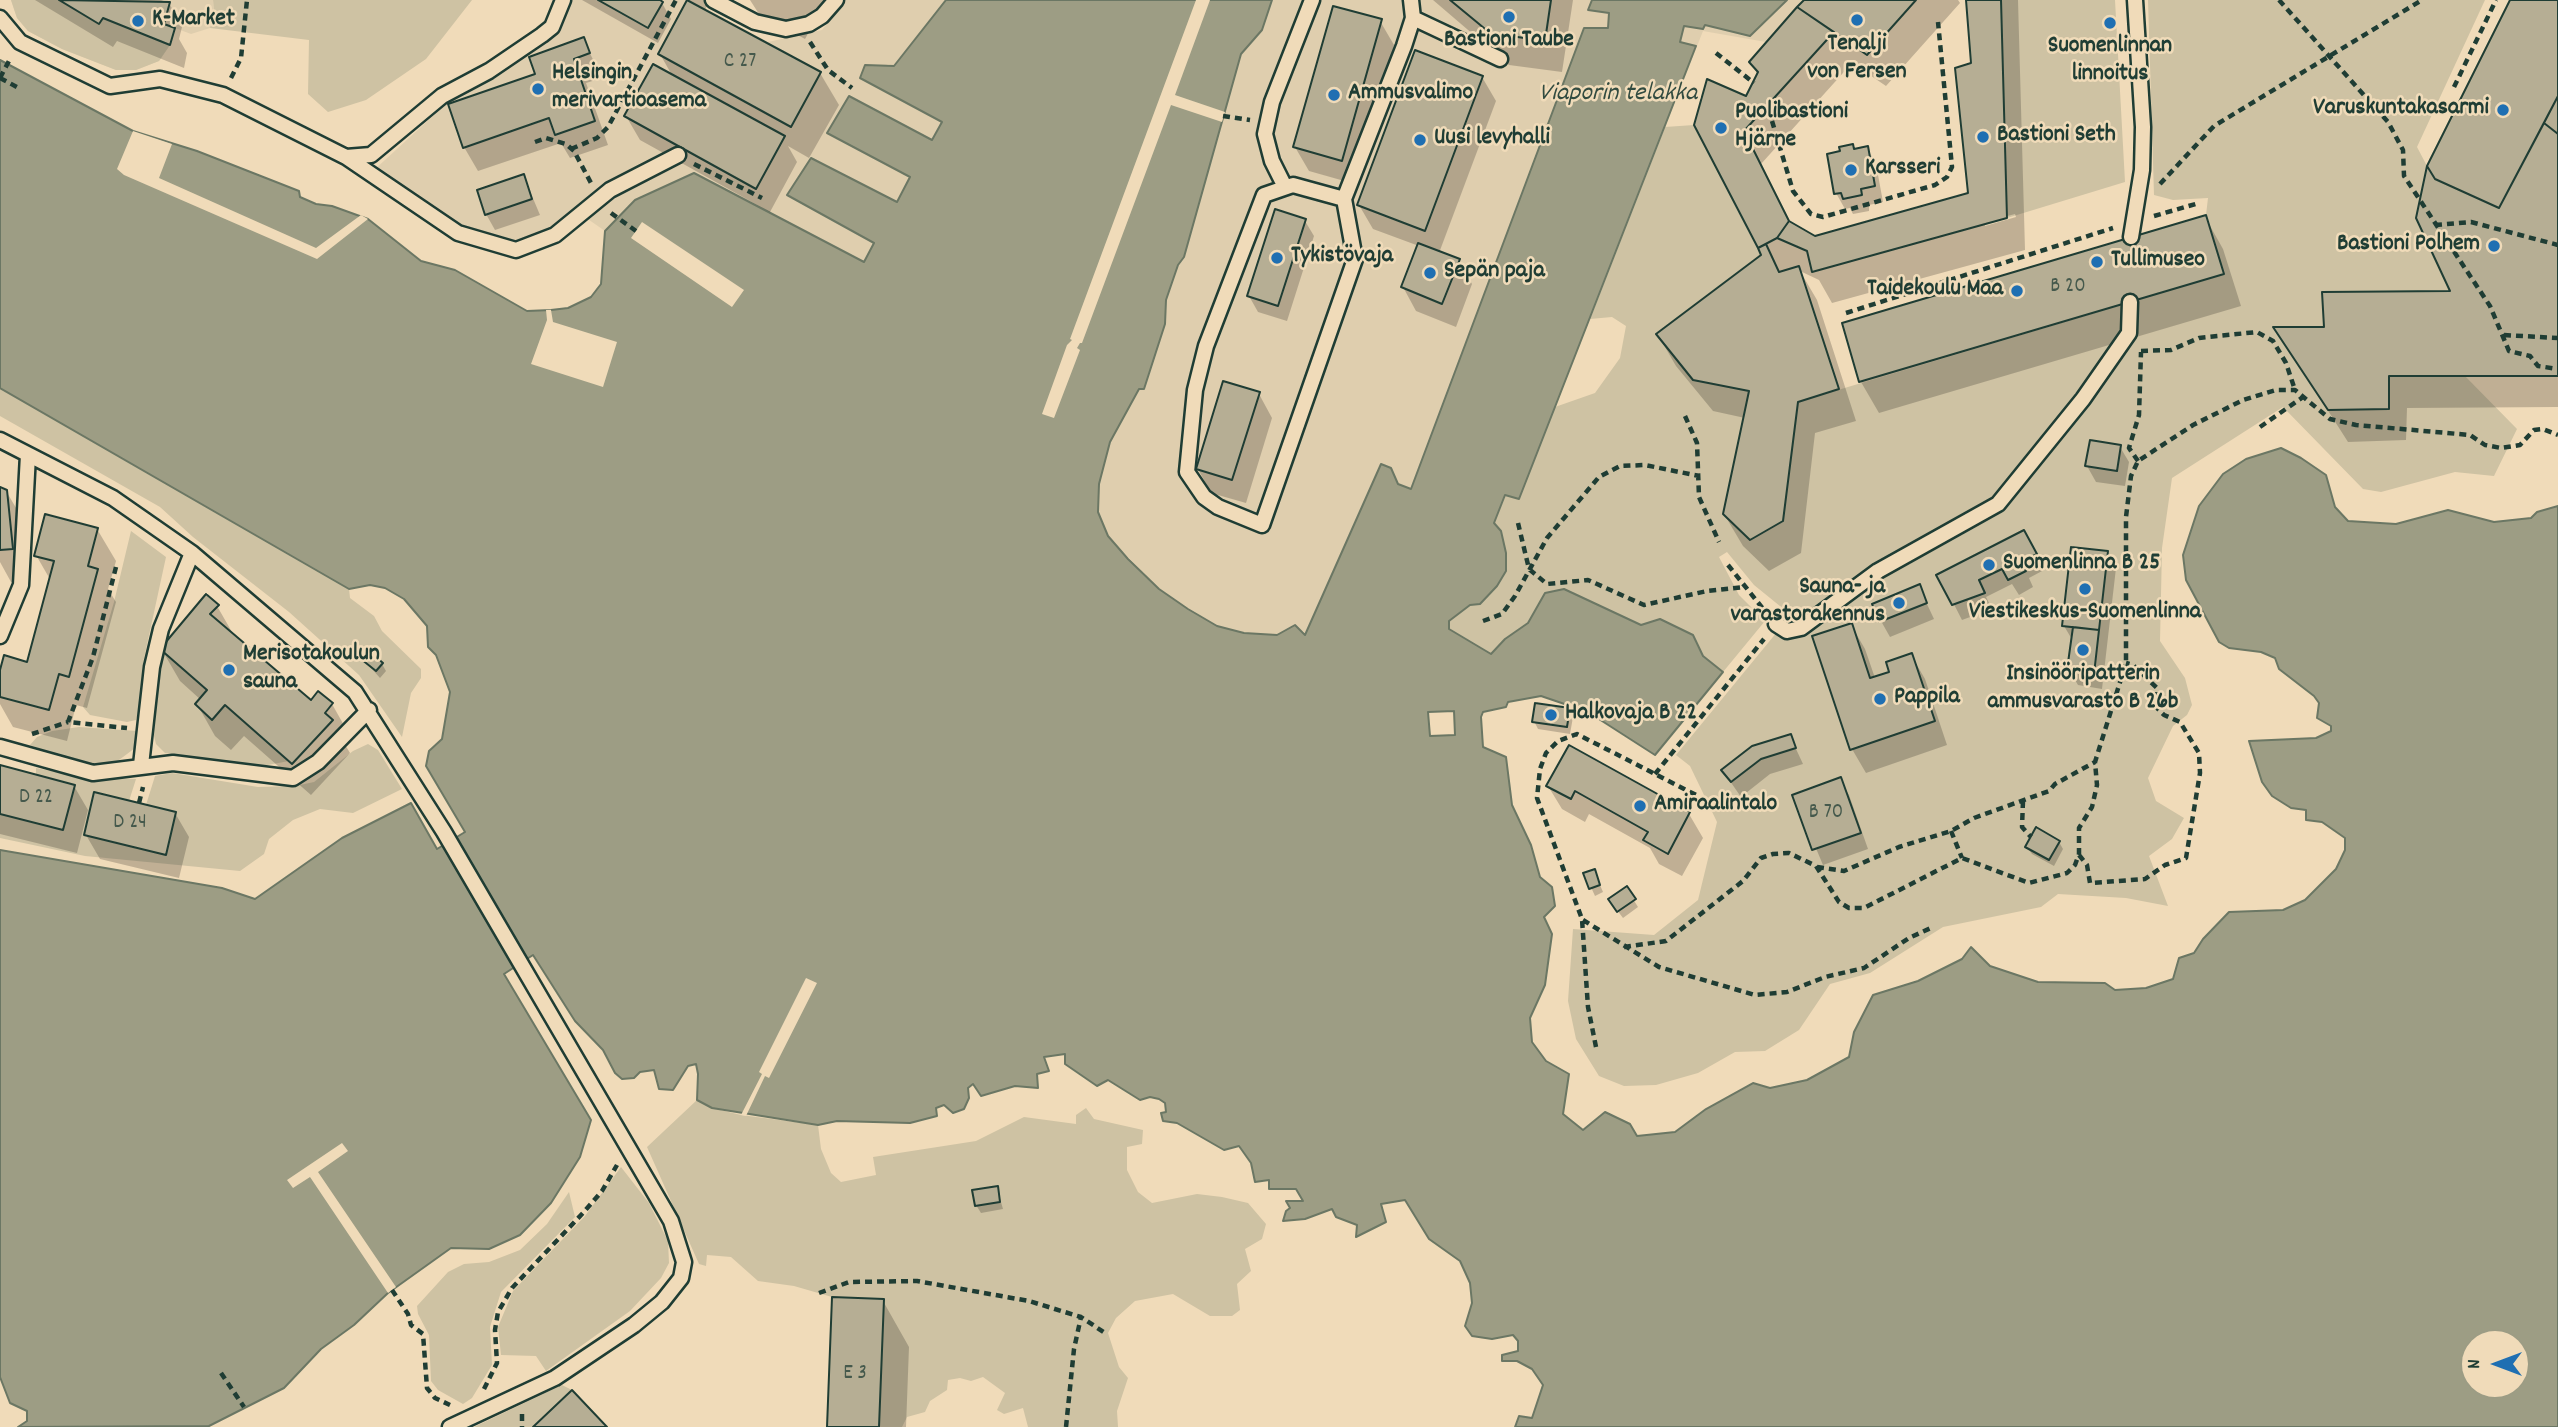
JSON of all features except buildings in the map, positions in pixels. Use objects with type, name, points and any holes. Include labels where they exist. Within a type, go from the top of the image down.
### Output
[{"type":"lane","points":[[346,158],[371,155],[442,96],[489,71],[542,35],[552,26],[563,0]]},
{"type":"lane","points":[[713,0],[755,22],[786,29],[802,26],[822,16],[836,0]]},
{"type":"lane","points":[[1284,186],[1272,161],[1265,134],[1272,102],[1312,0]]},
{"type":"lane","points":[[1344,199],[1293,185],[1264,195],[1206,346],[1195,390],[1187,450],[1187,472],[1204,497],[1262,526],[1354,259],[1344,199],[1413,18],[1411,0]]},
{"type":"lane","points":[[2132,222],[2142,170],[2143,127],[2136,0]]},
{"type":"lane","points":[[0,18],[20,42],[110,86],[160,79],[223,94],[346,158],[457,233],[516,250],[555,235],[610,190],[678,155]]},
{"type":"lane","points":[[1413,18],[1500,58]]},
{"type":"lane","points":[[1776,624],[1787,631],[1801,628],[1878,571],[1998,504],[2083,399],[2129,332],[2130,302]]},
{"type":"lane","points":[[0,440],[113,498],[192,553],[355,692],[369,710],[444,832],[525,974],[631,1148],[681,1245],[684,1262],[681,1278],[662,1302],[580,1363],[555,1378],[456,1424]]},
{"type":"lane","points":[[0,636],[21,585],[29,455]]},
{"type":"lane","points":[[141,765],[152,667],[161,629],[192,553]]},
{"type":"lane","points":[[0,747],[93,773],[141,765],[173,764],[293,778],[318,762],[369,710]]},
{"type":"path","points":[[223,94],[241,58],[247,0]]},
{"type":"path","points":[[571,149],[597,138],[608,127],[676,0]]},
{"type":"path","points":[[2279,0],[2327,58],[2388,122],[2403,150],[2403,176],[2490,306],[2509,352],[2530,356],[2538,366],[2558,369]]},
{"type":"path","points":[[2132,222],[2214,126],[2422,0]]},
{"type":"path","points":[[2454,87],[2496,0]]},
{"type":"path","points":[[1772,121],[1793,191],[1811,214],[1823,217],[1935,185],[1947,177],[1952,167],[1938,22]]},
{"type":"path","points":[[802,26],[828,70],[852,88]]},
{"type":"path","points":[[1716,53],[1754,83]]},
{"type":"path","points":[[8,61],[0,78],[16,88]]},
{"type":"path","points":[[1774,99],[1783,110]]},
{"type":"path","points":[[535,142],[546,138],[571,149],[581,163]]},
{"type":"path","points":[[678,155],[762,198]]},
{"type":"path","points":[[1846,313],[2199,203]]},
{"type":"path","points":[[604,208],[636,230]]},
{"type":"path","points":[[2435,225],[2471,222],[2558,245]]},
{"type":"path","points":[[2138,461],[2129,448],[2139,415],[2142,376],[2140,351],[2171,350],[2199,338],[2257,332],[2273,341],[2286,363],[2295,390],[2330,419],[2356,425],[2376,425],[2381,429],[2470,435],[2485,445],[2501,447],[2520,445],[2534,430],[2543,429],[2558,435]]},
{"type":"path","points":[[2504,335],[2558,338]]},
{"type":"path","points":[[1951,831],[1962,858],[2029,883],[2067,873],[2079,854],[2079,828],[2092,807],[2097,785],[2095,762],[2126,663],[2126,517],[2131,477],[2138,461],[2193,425],[2243,400],[2276,390],[2295,390]]},
{"type":"path","points":[[2260,427],[2303,397]]},
{"type":"path","points":[[1685,415],[1697,443],[1699,497],[1718,542]]},
{"type":"path","points":[[1483,621],[1502,614],[1547,538],[1600,477],[1620,466],[1645,465],[1699,476]]},
{"type":"path","points":[[1518,523],[1529,569],[1547,584],[1588,580],[1644,605],[1707,591],[1744,587]]},
{"type":"path","points":[[1655,774],[1776,624],[1728,565]]},
{"type":"path","points":[[116,567],[93,657],[68,722],[145,730]]},
{"type":"path","points":[[2079,854],[2087,865],[2090,883],[2145,879],[2165,864],[2186,858],[2200,772],[2199,753],[2180,722],[2164,715],[2156,707],[2157,688],[2133,665],[2126,663]]},
{"type":"path","points":[[1596,1047],[1588,1007],[1582,919],[1537,798],[1540,769],[1546,753],[1558,741],[1577,734],[1696,795]]},
{"type":"path","points":[[1624,947],[1666,941],[1743,881],[1762,858],[1789,853],[1815,866],[1844,871],[1899,847],[1951,831],[1974,818],[2049,791],[2055,784],[2095,762]]},
{"type":"path","points":[[2023,801],[2022,827],[2031,836]]},
{"type":"path","points":[[1815,866],[1839,902],[1849,908],[1864,908],[1962,858]]},
{"type":"path","points":[[1582,919],[1659,967],[1755,995],[1787,992],[1825,977],[1864,968],[1909,938],[1931,928]]},
{"type":"path","points":[[456,1424],[480,1398],[497,1363],[495,1330],[498,1312],[512,1288],[583,1213],[631,1148]]},
{"type":"path","points":[[819,1293],[849,1282],[917,1281],[1029,1301],[1081,1317],[1105,1334]]},
{"type":"path","points":[[392,1290],[408,1314],[411,1325],[423,1334],[427,1388],[435,1398],[459,1412],[456,1424]]},
{"type":"path","points":[[1066,1427],[1074,1349],[1081,1317]]},
{"type":"path","points":[[221,1373],[244,1407]]},
{"type":"shaded area","points":[[11,0],[213,0],[214,11],[210,28],[191,34],[175,28],[170,45],[159,61],[136,70],[116,70],[62,49],[28,31],[17,18]]},
{"type":"shaded area","points":[[11,0],[59,0],[99,24],[103,18],[170,45],[159,61],[136,70],[116,70],[62,49],[28,31],[17,18]]},
{"type":"shaded area","points":[[213,0],[472,0],[426,59],[366,100],[328,112],[308,94],[309,40],[210,28],[214,11]]},
{"type":"shaded area","points":[[569,0],[690,0],[768,42],[822,30],[846,0],[946,0],[894,66],[887,64],[942,122],[932,141],[850,96],[827,133],[910,178],[896,203],[812,158],[787,194],[874,243],[864,262],[694,173],[635,200],[605,231],[582,215],[532,246],[458,233],[373,171],[446,104],[535,51],[560,28]]},
{"type":"shaded area","points":[[1272,0],[1804,0],[1766,42],[1703,31],[1519,499],[1494,523],[1398,484],[1391,469],[1381,464],[1308,635],[1295,625],[1277,635],[1244,633],[1217,626],[1159,589],[1108,536],[1098,512],[1099,484],[1110,442],[1139,389],[1144,389],[1165,324],[1166,300],[1178,265],[1184,257],[1241,53],[1262,30]]},
{"type":"shaded area","points":[[2001,0],[2115,0],[2125,182],[2007,218]]},
{"type":"shaded area","points":[[2148,0],[2485,0],[2417,147],[2427,166],[2499,208],[2558,96],[2558,376],[2465,376],[2517,429],[2494,476],[2455,472],[2381,492],[2363,489],[2283,407],[2172,478],[2162,548],[2160,641],[2185,678],[2192,705],[2187,715],[2173,726],[2148,778],[2156,801],[2184,818],[2172,839],[2149,856],[2168,906],[2126,898],[2058,894],[2041,907],[1943,927],[1870,973],[1830,984],[1799,1030],[1765,1051],[1735,1052],[1698,1073],[1656,1085],[1624,1086],[1599,1076],[1576,1039],[1568,1001],[1573,929],[1654,935],[1698,900],[1717,822],[1690,766],[1676,755],[1791,615],[1754,585],[1727,552],[1719,557],[1739,595],[1765,621],[1723,672],[1703,656],[1693,635],[1641,625],[1564,590],[1545,594],[1528,623],[1505,639],[1491,654],[1449,629],[1449,621],[1454,617],[1506,495],[1519,499],[1555,407],[1595,393],[1620,358],[1626,326],[1612,317],[1590,319],[1665,127],[1694,125],[1761,255],[1656,334],[1693,380],[1749,391],[1723,514],[1750,540],[1783,521],[1798,402],[2224,274],[2206,215],[2208,198],[2173,200],[2154,195]]},
{"type":"shaded area","points":[[0,388],[349,589],[350,598],[374,616],[382,631],[421,669],[421,678],[411,693],[402,737],[359,675],[289,612],[193,537],[160,507],[0,416]]},
{"type":"shaded area","points":[[131,531],[166,557],[143,663],[139,711],[136,720],[127,722],[90,715],[83,707],[114,602]]},
{"type":"shaded area","points":[[160,649],[207,690],[195,704],[212,719],[225,705],[289,761],[252,768],[165,753],[156,744],[151,724]]},
{"type":"shaded area","points":[[79,727],[137,731],[135,748],[115,763],[103,766],[83,764],[30,745],[37,737],[52,731]]},
{"type":"shaded area","points":[[368,744],[378,750],[402,789],[353,813],[320,809],[293,820],[269,839],[264,854],[240,871],[85,856],[0,838],[0,814],[63,830],[75,785],[36,775],[36,768],[81,777],[136,779],[129,801],[94,792],[84,835],[165,855],[146,805],[155,776],[172,773],[258,787],[295,786],[314,782],[353,751]]},
{"type":"shaded area","points":[[697,1100],[712,1108],[741,1115],[818,1125],[821,1149],[831,1173],[841,1182],[876,1175],[873,1157],[976,1141],[1024,1117],[1076,1124],[1076,1115],[1086,1108],[1094,1119],[1143,1130],[1142,1144],[1127,1147],[1127,1170],[1138,1192],[1152,1203],[1197,1194],[1222,1197],[1248,1203],[1266,1224],[1262,1239],[1245,1249],[1251,1271],[1237,1284],[1240,1310],[1232,1316],[1210,1316],[1173,1294],[1135,1301],[1116,1318],[1108,1333],[1119,1367],[1128,1378],[1117,1411],[1118,1427],[1028,1427],[1023,1408],[1004,1414],[997,1410],[1005,1393],[983,1377],[971,1381],[960,1378],[948,1380],[947,1390],[930,1401],[925,1412],[907,1417],[902,1427],[879,1427],[832,1297],[794,1286],[758,1281],[731,1257],[707,1255],[706,1266],[699,1264],[647,1147]]},
{"type":"shaded area","points":[[621,1167],[649,1203],[668,1241],[669,1263],[661,1278],[630,1311],[546,1371],[536,1356],[501,1355],[498,1327],[513,1291],[585,1216]]},
{"type":"shaded area","points":[[569,1192],[575,1217],[501,1292],[490,1327],[492,1365],[472,1398],[463,1404],[438,1390],[431,1381],[429,1335],[418,1314],[417,1306],[448,1272],[464,1264],[489,1262],[520,1250],[547,1224]]},
{"type":"shaded area","points":[[562,1385],[572,1390],[533,1427],[474,1427]]},
{"type":"water","name":"Viaporin telakka","points":[[946,0],[1272,0],[1262,30],[1241,54],[1184,257],[1178,265],[1166,300],[1165,324],[1144,389],[1139,389],[1110,442],[1099,484],[1098,512],[1108,536],[1128,559],[1159,589],[1188,609],[1217,626],[1244,633],[1277,635],[1295,625],[1305,635],[1381,464],[1391,468],[1398,484],[1411,489],[1584,28],[1608,28],[1609,13],[1588,10],[1592,0],[1787,0],[1750,36],[1705,25],[1703,29],[1684,26],[1680,42],[1696,46],[1519,499],[1505,495],[1494,523],[1501,531],[1506,553],[1506,571],[1497,586],[1480,604],[1470,605],[1449,621],[1449,629],[1491,654],[1505,639],[1528,623],[1545,593],[1564,589],[1641,625],[1660,619],[1693,635],[1703,656],[1723,672],[1655,755],[1588,712],[1541,696],[1508,702],[1506,707],[1483,712],[1481,717],[1483,747],[1506,757],[1512,805],[1531,845],[1540,877],[1552,887],[1555,906],[1544,917],[1552,934],[1545,985],[1530,1018],[1532,1042],[1546,1061],[1569,1074],[1563,1114],[1583,1130],[1605,1112],[1630,1124],[1637,1136],[1675,1132],[1706,1109],[1753,1083],[1770,1088],[1807,1080],[1849,1057],[1854,1032],[1873,995],[1918,981],[1962,959],[1971,947],[1990,966],[2038,982],[2105,983],[2115,990],[2146,988],[2173,979],[2179,958],[2194,953],[2203,939],[2229,912],[2283,910],[2305,900],[2336,869],[2345,850],[2345,838],[2322,822],[2306,820],[2306,810],[2291,808],[2272,796],[2262,782],[2249,741],[2316,738],[2331,731],[2331,726],[2317,718],[2319,703],[2314,696],[2279,669],[2275,658],[2261,652],[2229,648],[2219,642],[2186,580],[2183,555],[2199,506],[2223,474],[2246,459],[2281,448],[2301,458],[2326,475],[2335,507],[2348,521],[2396,524],[2448,510],[2494,522],[2531,518],[2537,512],[2558,506],[2558,1427],[1515,1427],[1519,1416],[1532,1418],[1543,1385],[1532,1369],[1517,1361],[1502,1361],[1502,1355],[1518,1351],[1518,1341],[1513,1335],[1492,1339],[1472,1336],[1465,1326],[1472,1303],[1470,1283],[1460,1261],[1429,1239],[1405,1200],[1381,1204],[1386,1222],[1356,1237],[1357,1225],[1336,1217],[1332,1209],[1305,1219],[1283,1221],[1290,1208],[1286,1201],[1303,1201],[1296,1189],[1269,1189],[1269,1180],[1255,1182],[1251,1163],[1239,1146],[1224,1150],[1177,1123],[1163,1121],[1161,1113],[1166,1112],[1165,1103],[1150,1097],[1140,1100],[1108,1080],[1097,1086],[1065,1064],[1065,1054],[1044,1057],[1049,1071],[1037,1074],[1038,1088],[1015,1086],[981,1096],[973,1084],[968,1088],[969,1098],[964,1109],[953,1113],[944,1105],[936,1108],[937,1116],[910,1123],[837,1121],[818,1125],[712,1108],[697,1100],[696,1064],[688,1066],[673,1090],[659,1089],[654,1070],[640,1072],[634,1078],[622,1079],[615,1073],[603,1050],[575,1021],[533,955],[504,974],[591,1120],[580,1157],[551,1203],[520,1235],[489,1249],[451,1248],[388,1293],[354,1325],[321,1349],[284,1388],[209,1426],[18,1427],[27,1421],[27,1411],[10,1403],[0,1377],[0,850],[222,888],[255,899],[342,838],[411,803],[437,849],[465,832],[426,766],[429,751],[442,739],[450,692],[436,655],[428,647],[427,626],[404,599],[385,588],[370,585],[349,589],[0,388],[0,60],[133,131],[197,151],[299,191],[300,197],[316,204],[332,206],[368,219],[421,261],[455,270],[527,311],[568,308],[591,297],[601,284],[605,231],[635,200],[694,173],[864,262],[874,243],[787,195],[811,158],[897,202],[910,177],[827,133],[849,96],[932,140],[942,122],[860,78],[865,65],[894,66]],"holes":[[[1454,711],[1455,735],[1430,736],[1428,712]]]},
{"type":"pier","points":[[1196,0],[1210,0],[1175,95],[1225,112],[1222,122],[1171,105],[1082,343],[1077,348],[1080,350],[1054,418],[1042,414],[1067,345],[1072,340],[1070,339]]},
{"type":"pier","points":[[133,131],[172,144],[159,178],[316,248],[361,215],[368,219],[317,259],[124,175],[117,169]]},
{"type":"pier","points":[[642,222],[744,290],[732,307],[631,238]]},
{"type":"pier","points":[[546,310],[551,310],[553,322],[617,342],[603,387],[531,364],[547,320]]},
{"type":"pier","points":[[806,978],[817,983],[769,1078],[765,1076],[746,1116],[741,1115],[762,1074],[759,1072]]},
{"type":"pier","points":[[342,1143],[348,1151],[318,1172],[396,1287],[388,1293],[310,1177],[293,1188],[287,1180]]},
{"type":"place","name":"Bastioni Taube","points":[[1509,17]]},
{"type":"place","name":"Tenalji von Fersen","points":[[1857,20]]},
{"type":"place","name":"K-Market","points":[[138,21]]},
{"type":"place","name":"Suomenlinnan linnoitus","points":[[2110,23]]},
{"type":"place","name":"Helsingin merivartioasema","points":[[538,89]]},
{"type":"place","name":"Ammusvalimo","points":[[1334,95]]},
{"type":"place","name":"Varuskuntakasarmi","points":[[2503,110]]},
{"type":"place","name":"Puolibastioni Hjärne","points":[[1721,128]]},
{"type":"place","name":"Bastioni Seth","points":[[1983,137]]},
{"type":"place","name":"Uusi levyhalli","points":[[1420,140]]},
{"type":"place","name":"Karsseri","points":[[1851,170]]},
{"type":"place","name":"Bastioni Polhem","points":[[2494,246]]},
{"type":"place","name":"Tykistövaja","points":[[1277,258]]},
{"type":"place","name":"Tullimuseo","points":[[2097,262]]},
{"type":"place","name":"Sepän paja","points":[[1430,273]]},
{"type":"place","name":"Taidekoulu Maa","points":[[2017,291]]},
{"type":"place","name":"Suomenlinna B 25","points":[[1989,565]]},
{"type":"place","name":"Viestikeskus-Suomenlinna","points":[[2085,589]]},
{"type":"place","name":"Sauna- ja varastorakennus","points":[[1899,603]]},
{"type":"place","name":"Insinööripatterin ammusvarasto B 26b","points":[[2083,650]]},
{"type":"place","name":"Merisotakoulun sauna","points":[[229,670]]},
{"type":"place","name":"Pappila","points":[[1880,699]]},
{"type":"place","name":"Halkovaja B 22","points":[[1551,715]]},
{"type":"place","name":"Amiraalintalo","points":[[1640,806]]}]
